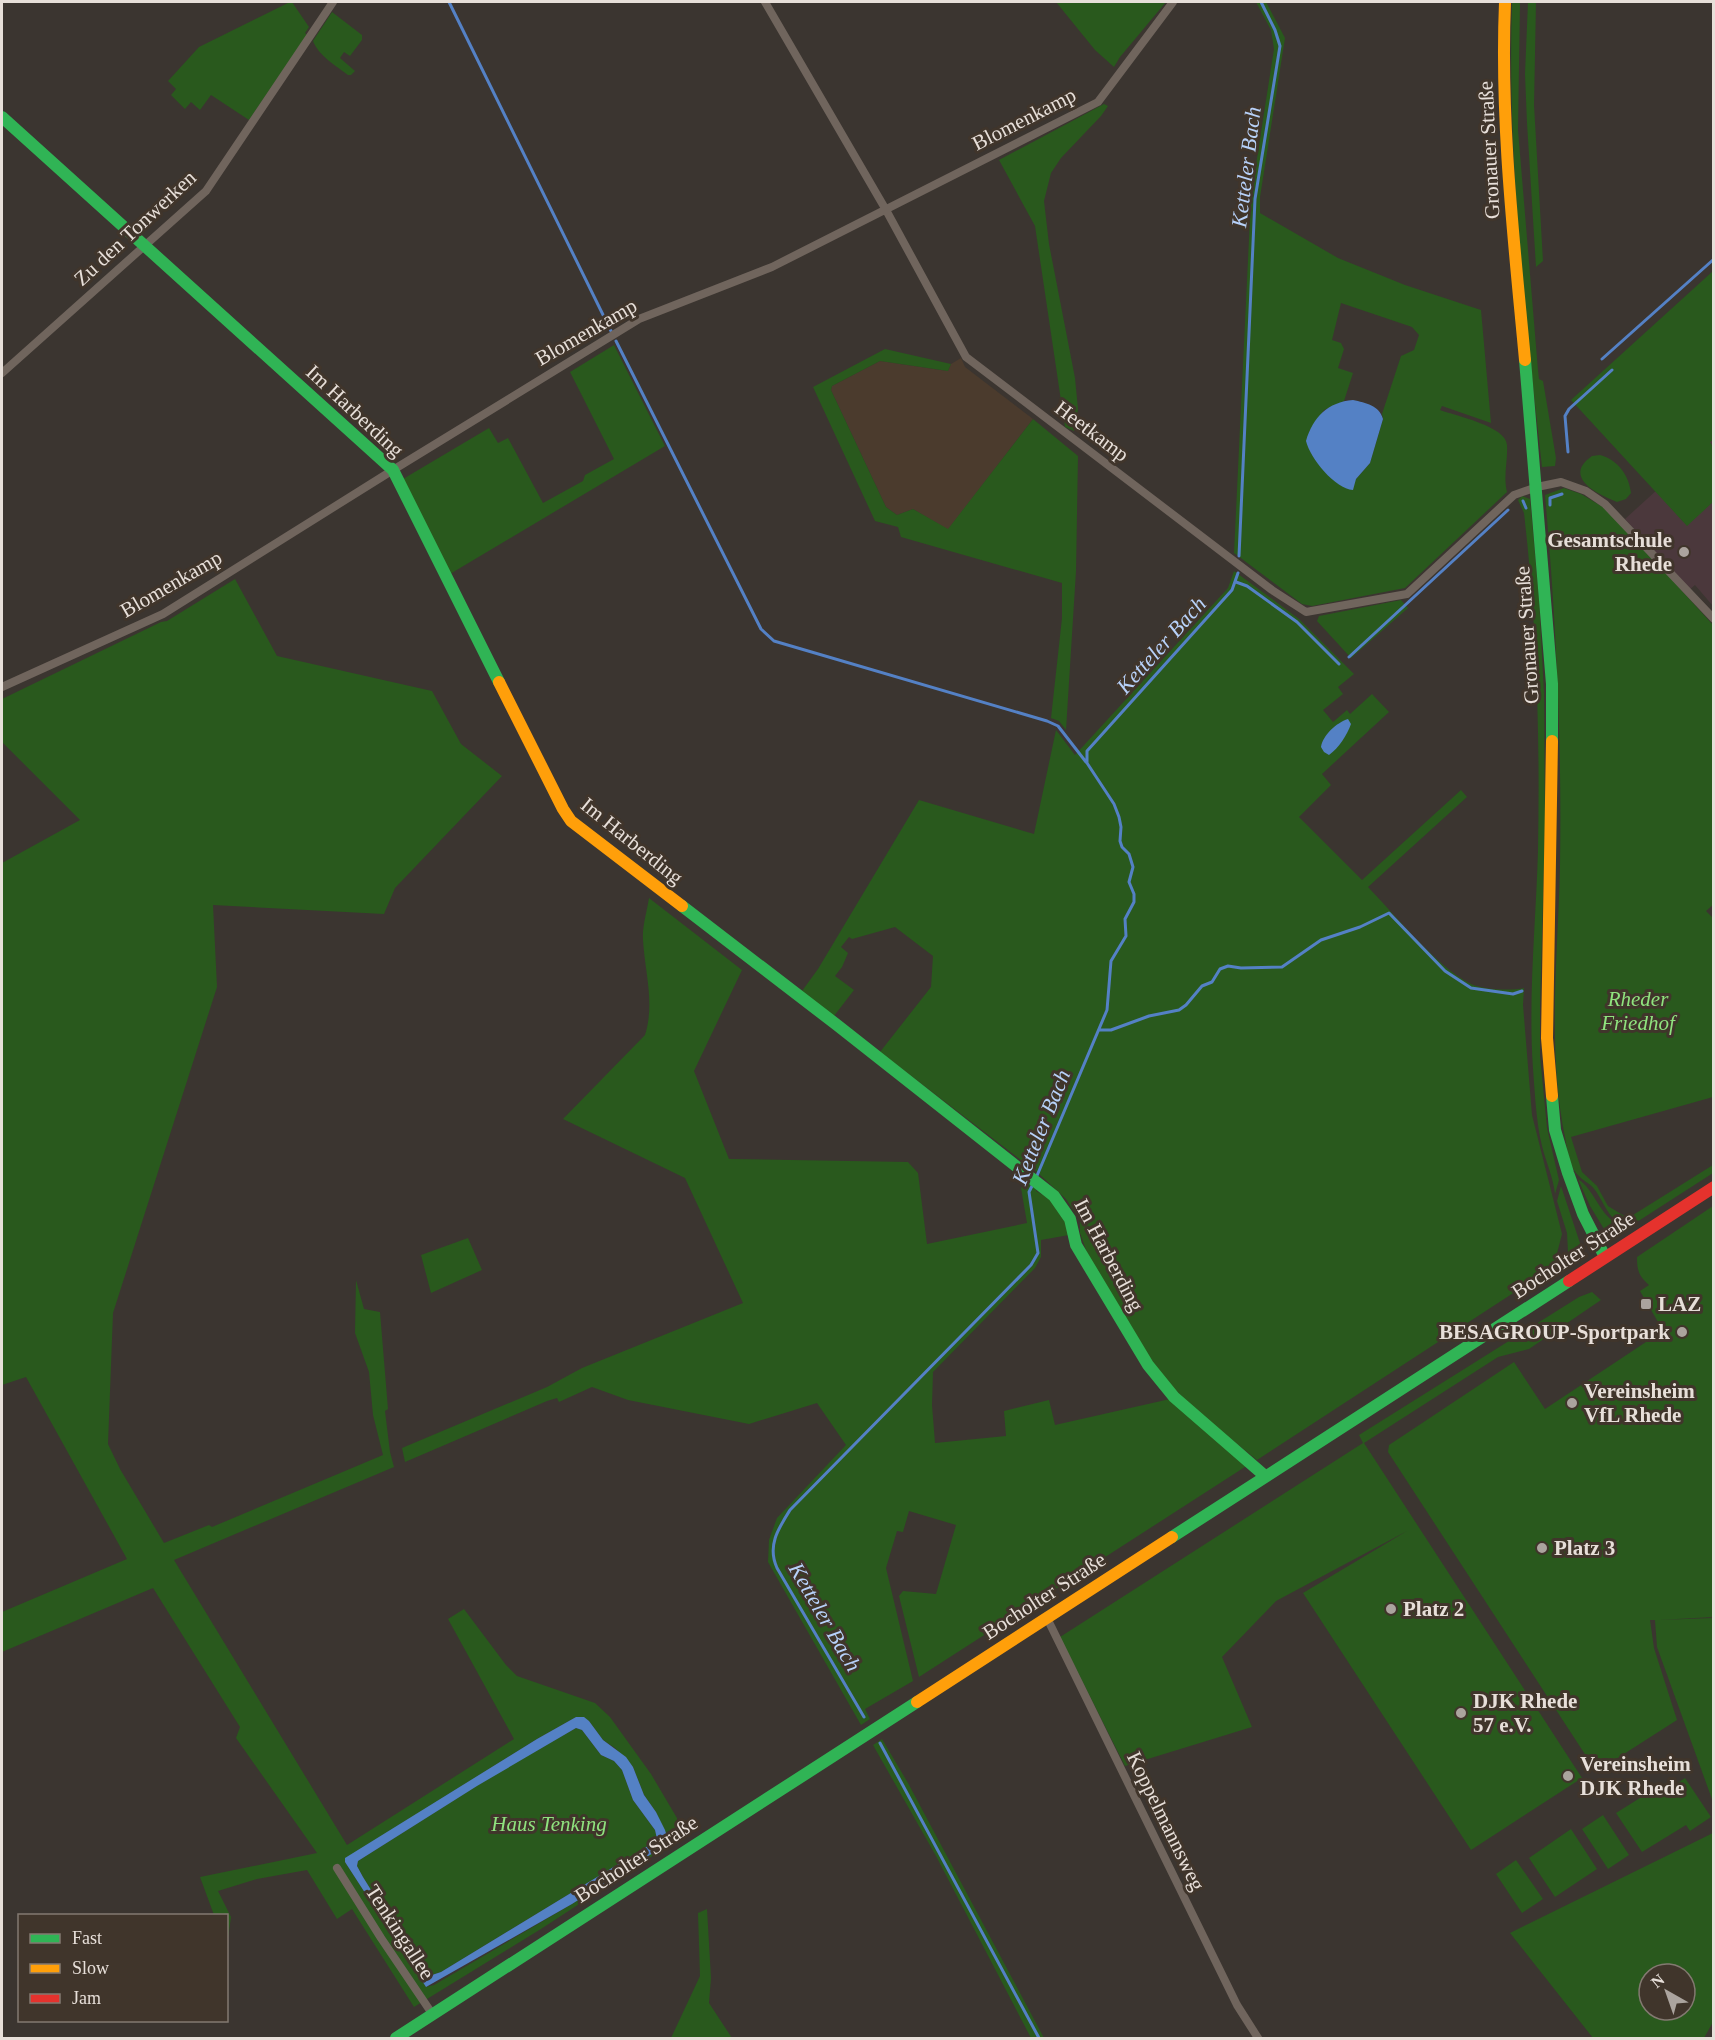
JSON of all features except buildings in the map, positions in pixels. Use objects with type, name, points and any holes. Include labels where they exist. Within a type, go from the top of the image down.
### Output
[{"type":"main road","name":"Gronauer Straße","points":[[1505,2],[1503,47],[1507,171],[1537,487],[1552,684],[1547,1038],[1555,1130],[1583,1214],[1605,1257]]},
{"type":"main road","name":"Im Harberding","points":[[2,117],[393,470],[557,799],[571,821],[827,1017],[1040,1185],[1067,1210],[1077,1245],[1149,1365],[1174,1397],[1265,1476]]},
{"type":"main road","name":"Bocholter Straße","points":[[396,2038],[1713,1187]]},
{"type":"street","name":"Zu den Tonwerken","points":[[2,373],[206,190],[333,2]]},
{"type":"street","name":"Heetkamp","points":[[765,2],[886,210],[966,357],[1263,583],[1306,612],[1407,594],[1514,495],[1561,482],[1586,491],[1605,504],[1713,619]]},
{"type":"street","name":"Blomenkamp","points":[[2,687],[163,614],[639,319],[772,267],[1098,102],[1173,2]]},
{"type":"street","name":"Koppelmannsweg","points":[[1047,1618],[1237,2005],[1258,2038]]},
{"type":"street","name":"Tenkingallee","points":[[337,1868],[432,2015]]},
{"type":"shaded area","points":[[961,358],[965,367],[1033,419],[948,530],[913,509],[897,515],[886,507],[831,390],[832,386],[880,361],[948,371],[951,364]]},
{"type":"shaded area","name":"Gesamtschule Rhede","points":[[1713,439],[1713,606],[1695,585],[1689,590],[1625,519]]},
{"type":"green space","points":[[290,2],[309,27],[305,33],[307,35],[249,120],[211,95],[200,110],[191,102],[185,109],[171,95],[176,89],[168,81],[199,47]]},
{"type":"green space","points":[[1056,2],[1166,2],[1114,67],[1095,50]]},
{"type":"green space","points":[[1256,2],[1266,2],[1285,38],[1260,197],[1260,213],[1338,258],[1405,285],[1481,310],[1491,423],[1442,406],[1440,410],[1490,427],[1504,438],[1507,445],[1505,480],[1507,492],[1405,588],[1312,606],[1302,604],[1234,553],[1251,197],[1274,49],[1271,30]],"holes":[[[1341,303],[1412,327],[1419,335],[1414,350],[1401,356],[1382,414],[1383,419],[1370,463],[1356,479],[1309,432],[1324,410],[1344,401],[1353,373],[1338,368],[1344,349],[1341,343],[1332,340]]]},
{"type":"green space","points":[[1512,2],[1520,2],[1518,130],[1538,370],[1539,379],[1543,381],[1556,458],[1555,466],[1542,467],[1524,293],[1512,119]]},
{"type":"green space","points":[[1528,2],[1536,2],[1534,105],[1543,261],[1536,267],[1525,74]]},
{"type":"green space","points":[[332,12],[362,35],[362,40],[350,56],[344,52],[340,58],[355,71],[351,75],[328,60],[313,41]]},
{"type":"green space","points":[[1104,104],[1108,106],[1101,116],[1061,158],[1051,173],[1044,201],[1049,244],[1075,378],[1078,409],[1074,431],[1065,427],[1035,226],[999,160]]},
{"type":"green space","points":[[1713,271],[1714,439],[1710,442],[1713,447],[1713,502],[1687,526],[1571,400]]},
{"type":"green space","points":[[614,345],[665,446],[450,574],[403,479],[489,428],[498,443],[508,438],[543,503],[583,481],[585,475],[614,459],[570,372]]},
{"type":"green space","points":[[885,349],[951,364],[948,371],[880,361],[832,386],[831,390],[886,507],[897,515],[913,509],[948,529],[1033,419],[1078,456],[1076,571],[1066,730],[1059,721],[1051,718],[1062,618],[1062,583],[901,537],[898,527],[875,521],[813,387]]},
{"type":"green space","points":[[1600,455],[1617,464],[1625,474],[1631,493],[1626,499],[1617,502],[1609,499],[1592,489],[1581,478],[1580,471],[1584,464],[1592,456]]},
{"type":"green space","name":"Rheder Friedhof","points":[[1564,488],[1581,494],[1603,507],[1713,625],[1714,904],[1706,911],[1714,919],[1713,1097],[1571,1137],[1582,1172],[1597,1186],[1608,1206],[1626,1217],[1633,1215],[1713,1165],[1713,1173],[1640,1220],[1630,1223],[1616,1221],[1607,1211],[1595,1190],[1573,1168],[1565,1137],[1556,1070],[1555,1002],[1560,866],[1560,773],[1555,634],[1545,495]]},
{"type":"green space","points":[[1522,496],[1530,499],[1544,693],[1545,825],[1540,1056],[1547,1128],[1559,1180],[1555,1194],[1538,1127],[1532,1042],[1538,850],[1538,724],[1535,639],[1528,555],[1524,513],[1518,500]]},
{"type":"green space","points":[[1234,571],[1299,619],[1354,674],[1338,687],[1343,694],[1323,710],[1333,722],[1347,710],[1350,714],[1372,694],[1389,712],[1322,774],[1331,785],[1299,817],[1362,880],[1461,790],[1467,797],[1368,887],[1429,952],[1456,975],[1481,987],[1504,990],[1524,988],[1523,1005],[1532,1115],[1562,1234],[1554,1265],[1541,1275],[1257,1460],[1194,1409],[1157,1371],[1091,1264],[1080,1233],[1080,1220],[1066,1199],[1038,1173],[880,1052],[931,987],[933,956],[895,927],[852,939],[849,937],[841,947],[848,953],[835,976],[854,990],[834,1016],[802,991],[818,969],[919,800],[1034,834],[1056,730],[1075,755],[1228,588]]},
{"type":"green space","points":[[235,579],[277,656],[432,691],[461,744],[502,776],[395,888],[384,914],[213,905],[217,987],[113,1313],[108,1444],[120,1469],[164,1543],[209,1525],[212,1527],[383,1455],[373,1415],[369,1372],[355,1333],[356,1280],[364,1309],[380,1312],[388,1409],[385,1411],[394,1467],[174,1560],[347,1845],[514,1739],[448,1619],[464,1609],[506,1665],[517,1676],[595,1703],[610,1717],[651,1774],[677,1818],[677,1840],[541,1929],[414,2007],[352,1909],[337,1919],[307,1870],[257,1879],[218,1891],[231,1917],[228,1938],[228,1914],[214,1914],[200,1877],[317,1853],[236,1738],[240,1727],[153,1588],[2,1652],[2,1612],[127,1559],[26,1377],[2,1385],[2,863],[80,820],[2,742],[2,699],[167,621]],"holes":[[[576,1717],[589,1721],[603,1740],[615,1748],[633,1767],[644,1795],[656,1812],[669,1842],[572,1904],[434,1985],[426,1987],[345,1862],[370,1843]]]},
{"type":"green space","points":[[1401,600],[1408,608],[1351,658],[1317,621],[1319,616]]},
{"type":"green space","points":[[649,898],[742,970],[694,1071],[729,1159],[908,1162],[918,1173],[927,1244],[1027,1223],[1021,1188],[1027,1180],[1037,1188],[1036,1191],[1050,1199],[1063,1212],[1069,1235],[1041,1240],[1041,1257],[1035,1268],[933,1372],[932,1405],[935,1443],[1006,1436],[1004,1411],[1049,1400],[1055,1425],[1170,1399],[1248,1465],[919,1677],[899,1596],[903,1591],[936,1594],[956,1525],[909,1511],[903,1532],[897,1531],[886,1568],[913,1681],[865,1709],[870,1719],[861,1725],[768,1562],[769,1540],[777,1518],[846,1445],[817,1403],[749,1424],[628,1400],[592,1387],[559,1402],[557,1398],[547,1401],[405,1462],[402,1448],[547,1387],[582,1368],[743,1303],[685,1178],[563,1119],[645,1035],[649,1000],[643,935]]},
{"type":"green space","points":[[1578,1179],[1613,1221],[1608,1227],[1604,1229],[1590,1206]]},
{"type":"green space","points":[[1561,1186],[1581,1246],[1571,1253],[1568,1252],[1567,1233],[1557,1201]]},
{"type":"green space","points":[[1713,1206],[1713,1617],[1659,1620],[1713,1618],[1713,1802],[1657,1647],[1655,1620],[1650,1620],[1654,1648],[1677,1720],[1602,1768],[1590,1762],[1388,1452],[1389,1445],[1514,1362],[1545,1409],[1652,1338],[1658,1322],[1640,1291],[1649,1285],[1639,1273],[1637,1257]]},
{"type":"green space","points":[[468,1238],[482,1270],[431,1293],[421,1255]]},
{"type":"green space","points":[[1592,1292],[1601,1300],[1529,1349],[1498,1357],[1364,1443],[1582,1778],[1471,1850],[1303,1593],[1407,1531],[1276,1601],[1222,1657],[1252,1727],[1125,1766],[1060,1637],[1363,1443],[1359,1435],[1579,1297]]},
{"type":"green space","name":"Haus Tenking","points":[[576,1728],[582,1730],[601,1755],[614,1761],[622,1770],[633,1800],[655,1830],[657,1839],[441,1972],[429,1976],[423,1973],[363,1877],[357,1866],[358,1861],[497,1773]]},
{"type":"green space","points":[[882,1739],[908,1783],[1044,2038],[1031,2038],[936,1856],[873,1745]]},
{"type":"green space","points":[[1685,1778],[1711,1817],[1690,1831],[1686,1825],[1642,1852],[1616,1813],[1659,1786],[1664,1792]]},
{"type":"green space","points":[[1603,1815],[1629,1855],[1608,1869],[1582,1829]]},
{"type":"green space","points":[[1571,1829],[1597,1869],[1555,1897],[1529,1858]]},
{"type":"green space","points":[[1713,1833],[1713,2022],[1704,2038],[1593,2038],[1510,1933]]},
{"type":"green space","points":[[1516,1860],[1543,1899],[1522,1913],[1496,1874]]},
{"type":"green space","points":[[707,1909],[711,1978],[709,2003],[732,2038],[671,2038],[700,1976],[698,1913]]},
{"type":"water","points":[[1353,400],[1375,408],[1383,419],[1370,463],[1356,479],[1353,490],[1339,484],[1324,472],[1312,456],[1306,441],[1317,418],[1323,412],[1336,404]]},
{"type":"water","points":[[1348,719],[1351,724],[1342,741],[1329,755],[1324,752],[1321,747],[1327,734],[1335,726]]},
{"type":"water","points":[[576,1717],[584,1717],[603,1740],[626,1757],[633,1767],[644,1795],[656,1812],[669,1843],[572,1904],[426,1987],[345,1862],[345,1858]],"holes":[[[576,1728],[582,1730],[601,1755],[614,1761],[622,1770],[633,1800],[655,1830],[657,1839],[441,1972],[429,1976],[423,1973],[363,1877],[357,1866],[358,1861],[477,1786]]]},
{"type":"waterway","points":[[449,2],[611,331]]},
{"type":"waterway","name":"Ketteler Bach","points":[[1239,556],[1255,199],[1280,46],[1261,2]]},
{"type":"waterway","points":[[1602,359],[1714,259]]},
{"type":"waterway","points":[[616,341],[761,629],[774,641],[1047,721],[1058,726],[1086,762]]},
{"type":"waterway","points":[[1568,452],[1565,416],[1569,409],[1612,370]]},
{"type":"waterway","points":[[1550,505],[1550,498],[1562,494]]},
{"type":"waterway","points":[[1523,501],[1526,508]]},
{"type":"waterway","points":[[1349,657],[1508,510]]},
{"type":"waterway","name":"Ketteler Bach","points":[[1036,1178],[1107,1010],[1111,961],[1126,936],[1125,919],[1134,902],[1134,894],[1129,882],[1133,867],[1129,854],[1120,841],[1119,817],[1114,804],[1087,763],[1087,751],[1232,590],[1238,573]]},
{"type":"waterway","points":[[1236,582],[1247,586],[1297,622],[1339,664]]},
{"type":"waterway","points":[[1099,1030],[1111,1030],[1149,1016],[1179,1010],[1202,986],[1212,982],[1220,969],[1228,966],[1282,967],[1321,940],[1360,927],[1389,913],[1445,971],[1471,988],[1513,994],[1522,991]]},
{"type":"waterway","name":"Ketteler Bach","points":[[864,1717],[777,1568],[773,1552],[775,1538],[790,1510],[1031,1265],[1038,1253],[1029,1192],[1033,1184]]},
{"type":"waterway","name":"Ketteler Bach","points":[[880,1743],[1039,2038]]},
{"type":"traffic: fast","points":[[2,117],[393,470],[499,682]]},
{"type":"traffic: fast","points":[[1525,360],[1552,684],[1552,741]]},
{"type":"traffic: fast","points":[[682,906],[1054,1196],[1070,1219],[1076,1245],[1148,1365],[1174,1397],[1265,1476]]},
{"type":"traffic: fast","points":[[1552,1096],[1555,1130],[1568,1173],[1583,1214],[1605,1257]]},
{"type":"traffic: fast","points":[[1172,1537],[1569,1281]]},
{"type":"traffic: fast","points":[[396,2038],[917,1702]]},
{"type":"traffic: slow","points":[[1505,2],[1506,137],[1525,360]]},
{"type":"traffic: slow","points":[[499,682],[571,821],[682,906]]},
{"type":"traffic: slow","points":[[1552,741],[1547,1038],[1552,1096]]},
{"type":"traffic: slow","points":[[917,1702],[1172,1537]]},
{"type":"traffic: jam","points":[[1569,1281],[1714,1187]]},
{"type":"place","name":"Gesamtschule Rhede","points":[[1684,552]]},
{"type":"place","name":"LAZ","points":[[1646,1304]]},
{"type":"place","name":"BESAGROUP-Sportpark","points":[[1682,1332]]},
{"type":"place","name":"Vereinsheim VfL Rhede","points":[[1572,1403]]},
{"type":"place","name":"Platz 3","points":[[1542,1548]]},
{"type":"place","name":"Platz 2","points":[[1391,1609]]},
{"type":"place","name":"DJK Rhede 57 e.V.","points":[[1461,1713]]},
{"type":"place","name":"Vereinsheim DJK Rhede","points":[[1568,1776]]}]
